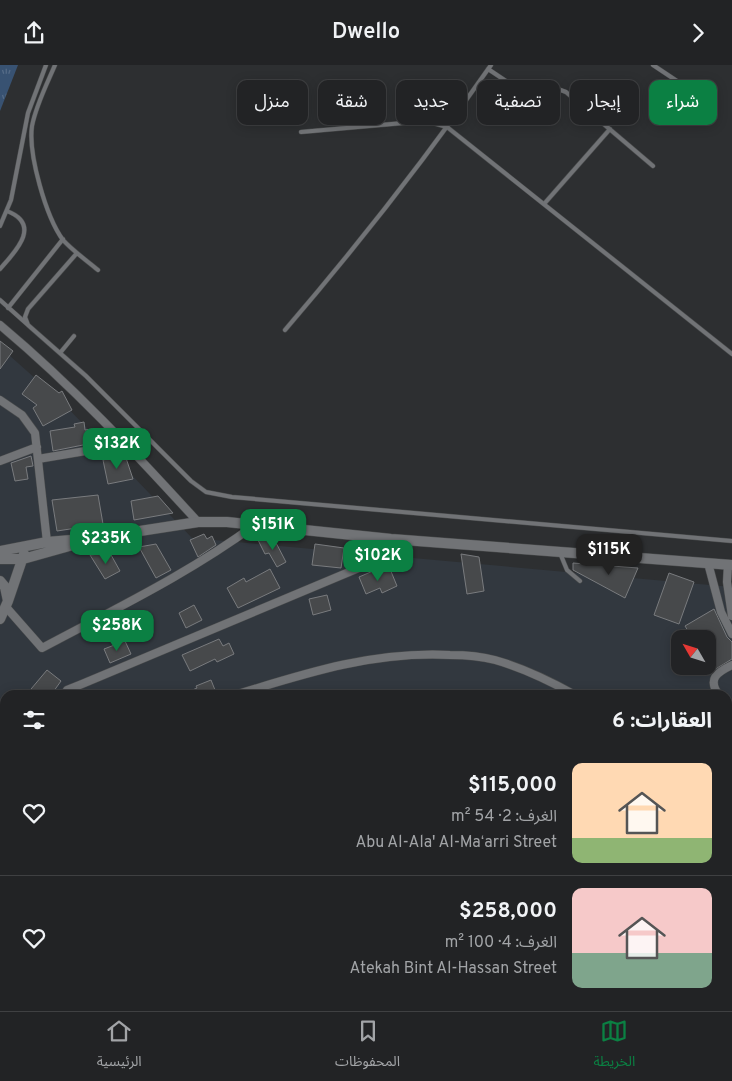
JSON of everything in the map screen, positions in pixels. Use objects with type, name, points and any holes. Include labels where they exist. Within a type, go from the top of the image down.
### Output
[{"type":"street","points":[[0,325],[46,364],[126,444],[198,522]]},
{"type":"street","points":[[0,400],[28,421],[35,433],[47,542]]},
{"type":"street","points":[[38,459],[126,444]]},
{"type":"street","points":[[0,461],[37,447]]},
{"type":"street","points":[[0,551],[47,542],[95,538],[198,522],[256,524],[391,539],[730,565],[731,614],[723,616]]},
{"type":"street","points":[[0,581],[5,587],[7,604],[42,647],[182,573],[222,549],[256,524]]},
{"type":"street","points":[[0,559],[23,559],[95,538]]},
{"type":"street","points":[[74,690],[373,562],[383,557],[388,551],[391,539]]},
{"type":"street","points":[[0,619],[27,546]]},
{"type":"street","points":[[708,563],[723,616],[732,634]]},
{"type":"street","points":[[251,690],[330,666],[391,655],[423,653],[494,660],[537,676],[565,690]]},
{"type":"street","points":[[716,690],[714,686],[714,677],[717,673],[732,665]]},
{"type":"lane","points":[[0,226],[7,211],[25,123],[46,65]]},
{"type":"lane","points":[[56,65],[35,114],[31,145],[41,189],[63,239],[98,270]]},
{"type":"lane","points":[[653,65],[676,80]]},
{"type":"lane","points":[[286,330],[364,236],[447,127],[489,67],[509,83],[521,86],[547,85],[560,89],[652,166]]},
{"type":"lane","points":[[301,132],[426,121],[447,127],[732,354]]},
{"type":"lane","points":[[544,203],[610,129]]},
{"type":"lane","points":[[0,269],[19,247],[24,235],[22,223],[18,217],[7,211]]},
{"type":"lane","points":[[8,307],[63,239]]},
{"type":"lane","points":[[28,325],[25,317],[28,309],[77,253]]},
{"type":"lane","points":[[0,300],[60,353],[183,475],[198,487],[214,494],[732,541]]},
{"type":"lane","points":[[60,353],[74,336]]},
{"type":"lane","points":[[559,551],[567,570],[580,581]]},
{"type":"shaded area","points":[[0,347],[64,404],[192,538],[732,587],[732,690],[0,690]]},
{"type":"green space","points":[[0,65],[18,65],[0,111]]},
{"type":"building","points":[[0,341],[13,351],[0,369]]},
{"type":"building","points":[[36,375],[59,393],[62,391],[72,410],[43,426],[33,408],[37,405],[22,394]]},
{"type":"building","points":[[84,422],[85,430],[92,429],[93,443],[53,451],[50,431],[75,427],[74,424]]},
{"type":"building","points":[[125,455],[133,479],[108,484],[103,460]]},
{"type":"building","points":[[31,456],[33,466],[26,467],[28,479],[15,481],[11,463]]},
{"type":"building","points":[[98,495],[103,524],[57,531],[52,500]]},
{"type":"building","points":[[158,496],[173,513],[134,520],[131,501]]},
{"type":"building","points":[[204,534],[207,539],[212,536],[216,545],[198,557],[190,540]]},
{"type":"building","points":[[274,539],[286,562],[277,567],[269,553],[265,554],[258,540]]},
{"type":"building","points":[[156,544],[171,570],[156,578],[139,547]]},
{"type":"building","points":[[315,544],[344,548],[341,568],[312,565]]},
{"type":"building","points":[[110,553],[120,571],[105,579],[90,555]]},
{"type":"building","points":[[461,554],[479,557],[484,591],[467,594]]},
{"type":"building","points":[[573,563],[638,568],[625,598],[573,570]]},
{"type":"building","points":[[270,569],[280,588],[238,608],[227,588],[244,578],[246,582]]},
{"type":"building","points":[[390,569],[397,586],[382,593],[380,588],[366,594],[359,577],[373,571],[375,575]]},
{"type":"building","points":[[669,573],[694,582],[679,624],[654,615]]},
{"type":"building","points":[[327,595],[331,610],[313,615],[309,599]]},
{"type":"building","points":[[194,605],[202,620],[186,628],[179,613]]},
{"type":"building","points":[[714,609],[727,637],[732,642],[732,659],[716,669],[716,630],[687,630],[685,626]]},
{"type":"building","points":[[219,639],[223,646],[229,643],[234,654],[217,662],[215,659],[190,671],[182,655]]},
{"type":"building","points":[[125,641],[131,654],[110,663],[104,649]]},
{"type":"building","points":[[47,670],[61,681],[55,690],[30,690]]},
{"type":"building","points":[[211,680],[215,690],[192,690],[197,688],[196,686]]}]
